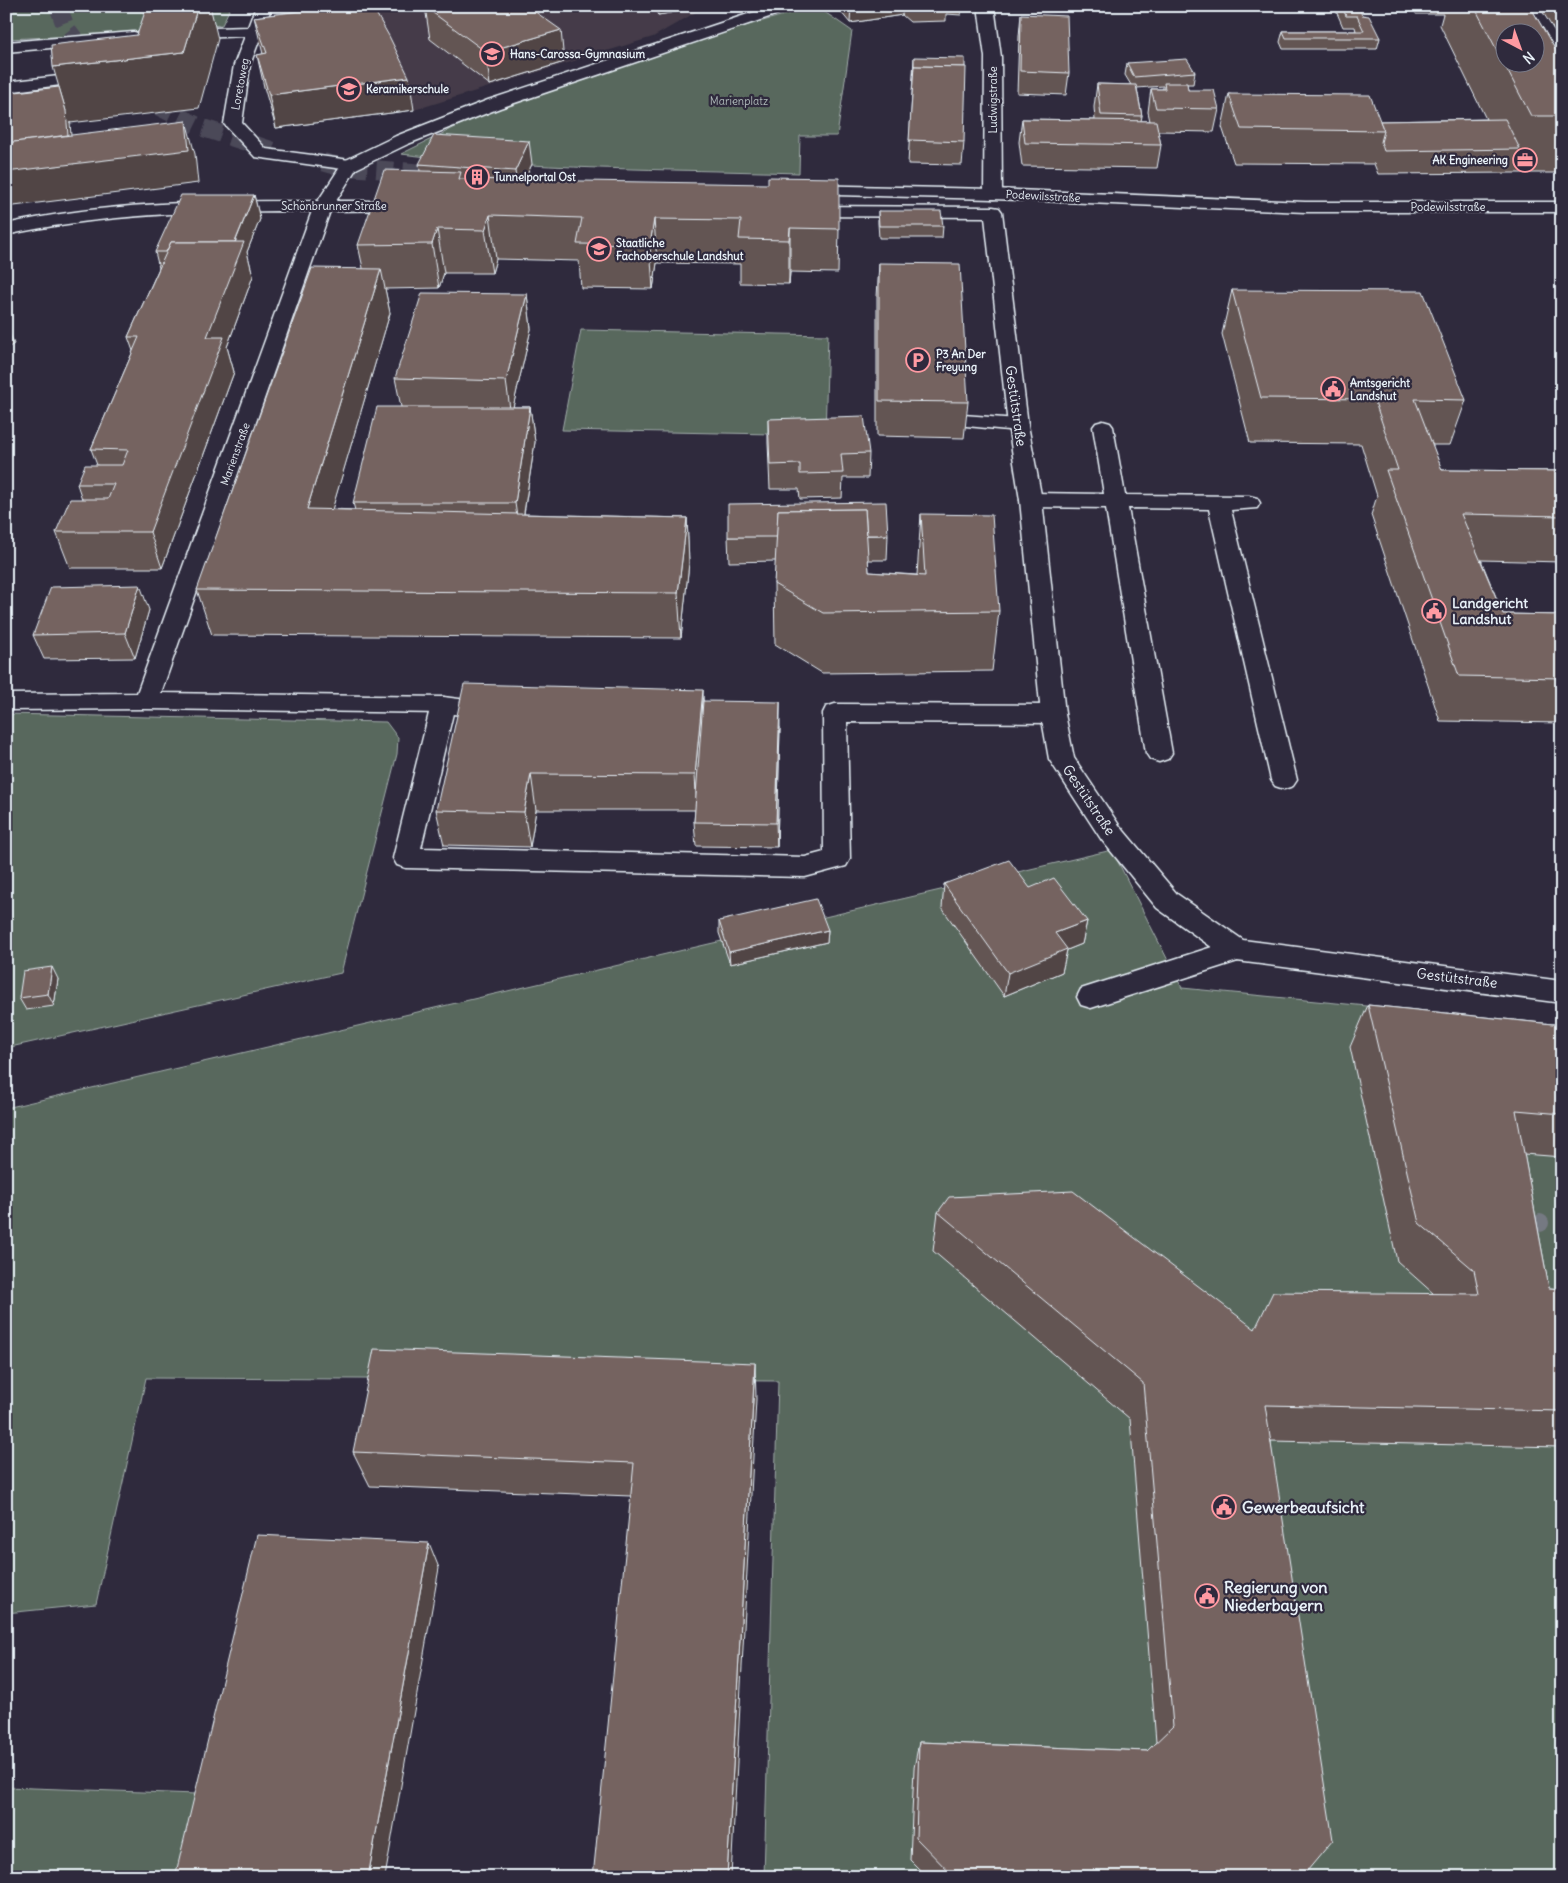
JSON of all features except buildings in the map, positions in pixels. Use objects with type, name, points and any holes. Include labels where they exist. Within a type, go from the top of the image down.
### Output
[{"type":"street","name":"Loretoweg","points":[[264,6],[242,65],[233,124],[261,153],[350,165]]},
{"type":"street","points":[[323,207],[350,165],[402,140],[494,104],[788,6]]},
{"type":"street","name":"Ludwigstraße","points":[[986,6],[993,57],[993,203]]},
{"type":"street","points":[[164,35],[255,30]]},
{"type":"street","points":[[6,46],[140,37],[128,54]]},
{"type":"street","points":[[6,87],[88,78],[107,73]]},
{"type":"street","name":"Podewilsstraße","points":[[786,189],[1156,214],[1256,206],[1562,207]]},
{"type":"street","points":[[784,211],[993,203]]},
{"type":"street","name":"Gestütstraße","points":[[993,203],[1018,425],[1031,500],[1053,714],[1062,759],[1110,832],[1167,901],[1237,950],[1562,992]]},
{"type":"street","name":"Schönbrunner Straße","points":[[6,230],[28,225],[108,214],[214,206],[427,207]]},
{"type":"street","name":"Marienstraße","points":[[146,701],[323,207]]},
{"type":"street","points":[[963,421],[1018,425]]},
{"type":"street","points":[[1103,427],[1159,753]]},
{"type":"street","points":[[1031,500],[1250,502]]},
{"type":"street","points":[[1218,502],[1284,780]]},
{"type":"street","points":[[6,702],[146,701],[443,705],[482,709]]},
{"type":"street","points":[[443,705],[406,858],[804,867],[837,859],[835,713],[1053,714]]},
{"type":"street","points":[[1091,997],[1237,950]]},
{"type":"shaded area","name":"Hans-Carossa-Gymnasium","points":[[363,6],[705,7],[653,37],[414,110]]},
{"type":"green space","points":[[6,6],[231,6],[222,25],[97,35],[6,39]]},
{"type":"green space","name":"Marienplatz","points":[[816,6],[852,31],[837,136],[800,136],[799,173],[549,166],[401,154],[496,107],[731,30]]},
{"type":"green space","points":[[581,330],[828,335],[825,435],[562,430]]},
{"type":"green space","points":[[6,714],[386,722],[398,738],[397,754],[341,973],[6,1048]]},
{"type":"green space","points":[[1112,850],[1182,988],[1562,1025],[1562,1877],[764,1877],[778,1381],[146,1378],[96,1604],[6,1613],[6,1108]]},
{"type":"green space","points":[[6,1787],[196,1794],[181,1877],[6,1877]]},
{"type":"tunnel","points":[[58,6],[66,28],[95,65]]},
{"type":"tunnel","points":[[131,93],[200,127],[274,151]]},
{"type":"tunnel","points":[[323,162],[337,166],[424,173]]},
{"type":"place","name":"Hans-Carossa-Gymnasium","points":[[492,54]]},
{"type":"place","name":"Keramikerschule","points":[[349,89]]},
{"type":"place","name":"AK Engineering","points":[[1525,160]]},
{"type":"place","name":"Tunnelportal Ost","points":[[477,177]]},
{"type":"place","name":"Staatliche Fachoberschule Landshut","points":[[599,249]]},
{"type":"place","name":"P3 An Der Freyung","points":[[918,360]]},
{"type":"place","name":"Amtsgericht Landshut","points":[[1333,389]]},
{"type":"place","name":"Landgericht Landshut","points":[[1434,611]]},
{"type":"place","name":"Gewerbeaufsicht","points":[[1224,1507]]},
{"type":"place","name":"Regierung von Niederbayern","points":[[1207,1596]]}]
